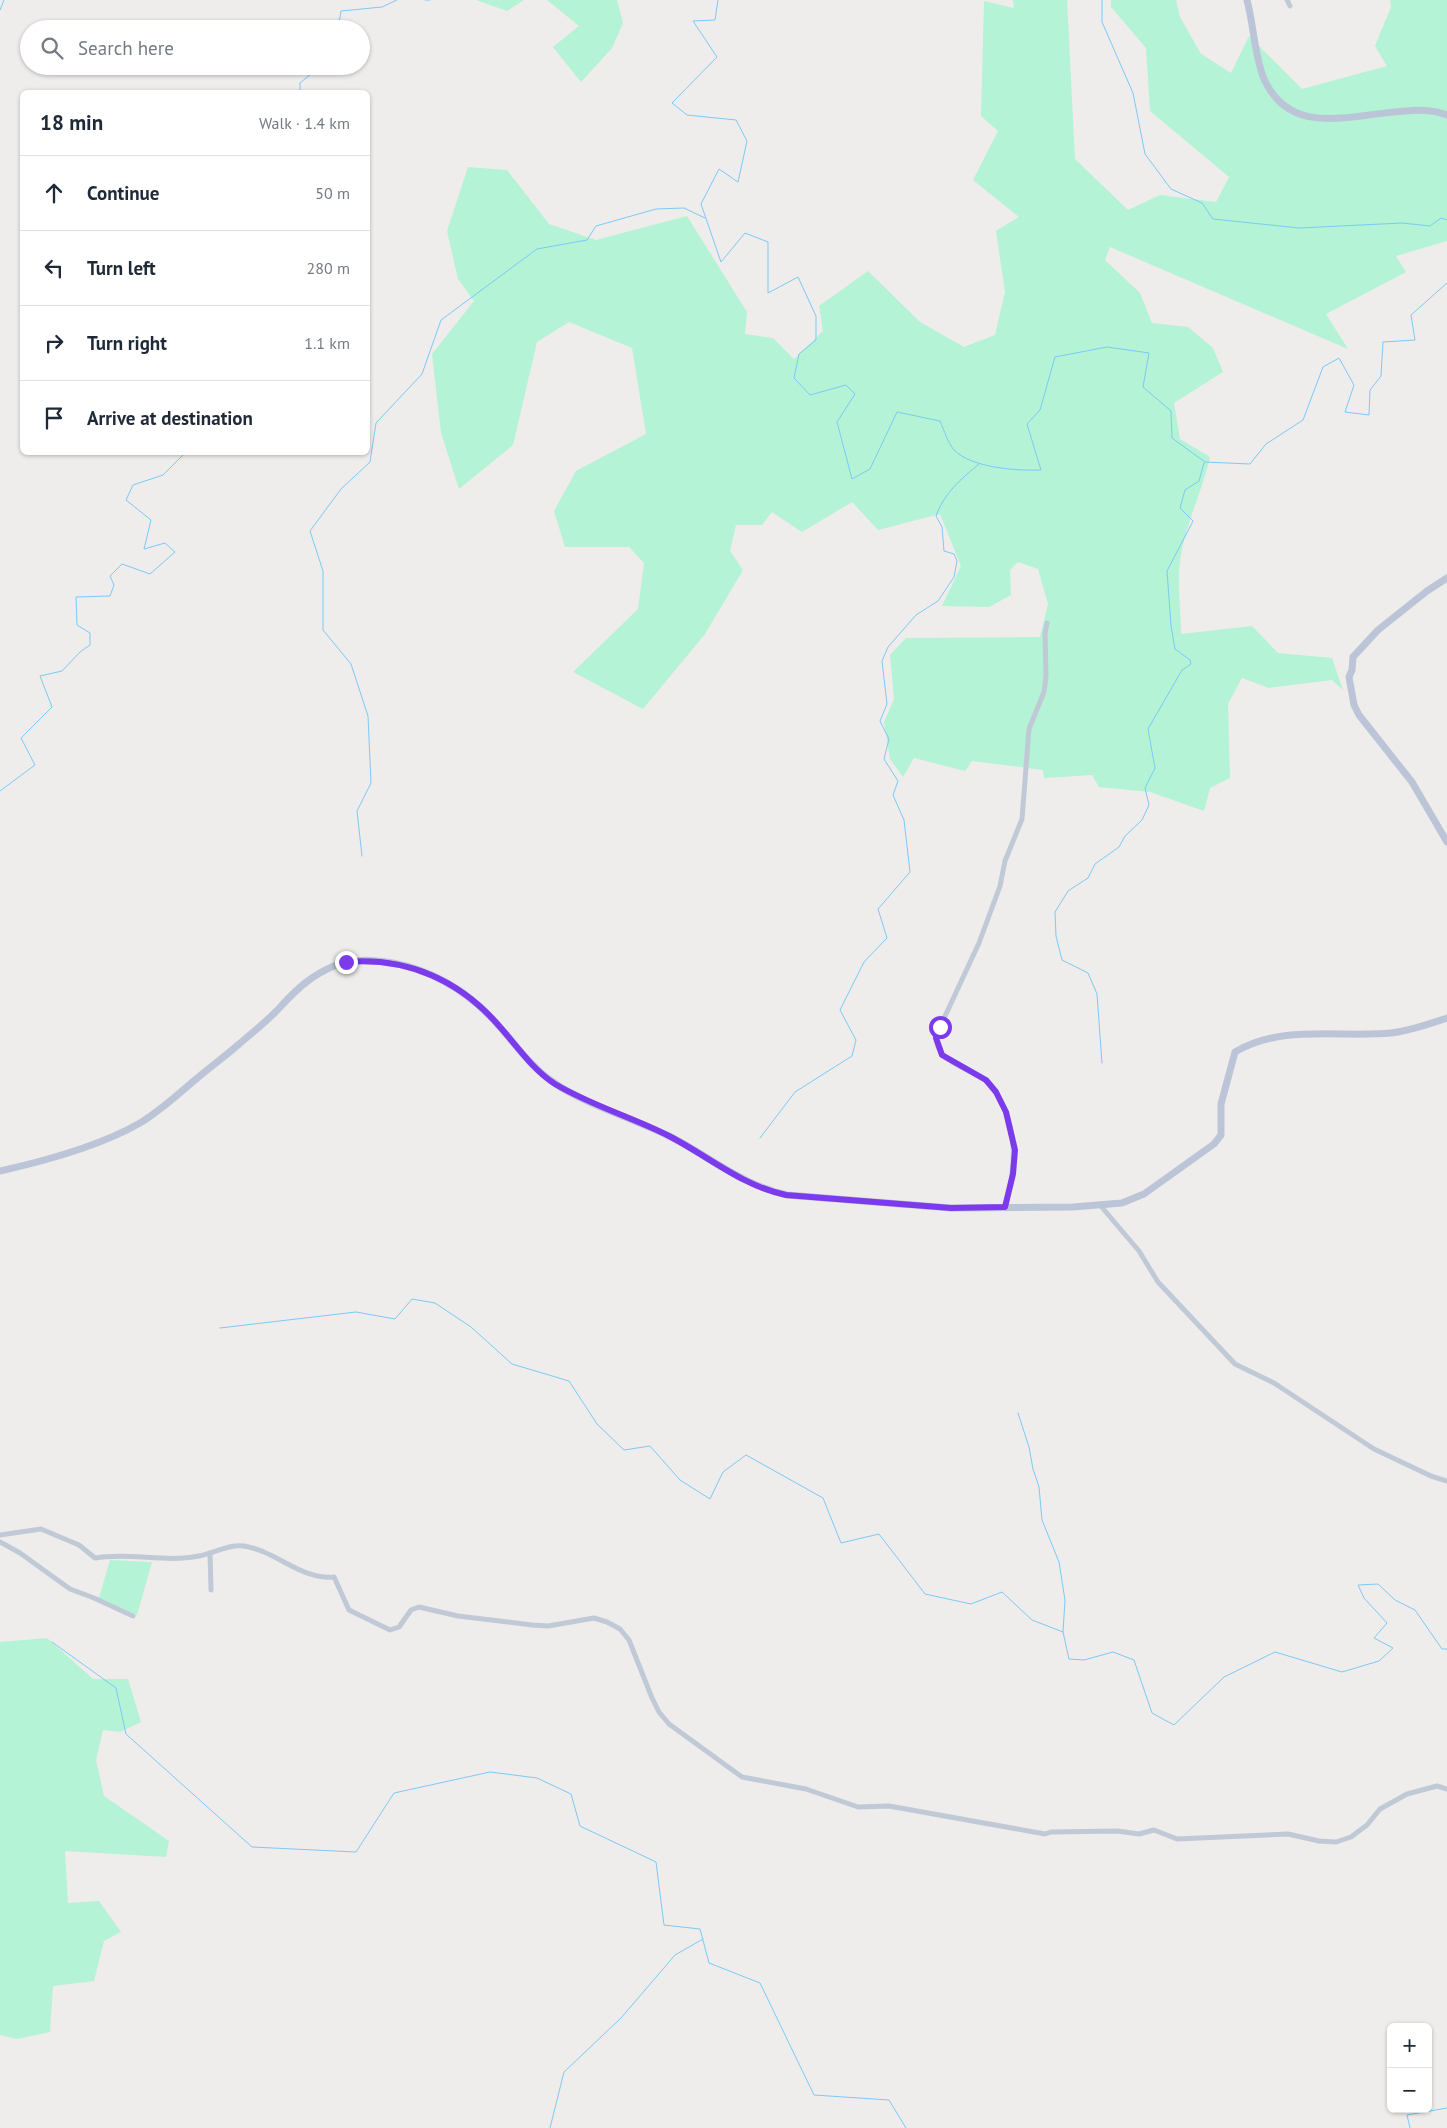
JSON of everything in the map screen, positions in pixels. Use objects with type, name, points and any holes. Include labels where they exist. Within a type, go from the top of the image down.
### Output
[{"type":"street","points":[[1247,0],[1252,18],[1258,61],[1264,79],[1273,94],[1284,105],[1295,111],[1332,120],[1405,110],[1426,110],[1447,116]]},
{"type":"street","points":[[1287,0],[1290,6]]},
{"type":"street","points":[[1447,578],[1427,591],[1378,630],[1353,657],[1352,670],[1349,677],[1354,705],[1359,715],[1412,782],[1447,842]]},
{"type":"street","points":[[1005,1207],[1013,1174],[1015,1150],[1006,1112],[989,1083],[942,1055],[936,1038],[979,943],[1000,886],[1005,861],[1022,819],[1029,729],[1044,692],[1046,676],[1045,633],[1047,623]]},
{"type":"street","points":[[0,1171],[27,1165],[81,1148],[140,1123],[238,1044],[282,1006],[304,982],[346,962],[369,960],[417,969],[463,991],[498,1025],[526,1058],[554,1083],[595,1104],[670,1136],[747,1182],[771,1192],[786,1195],[927,1206],[1100,1205],[1122,1203],[1139,1197],[1214,1144],[1221,1135],[1220,1104],[1235,1052],[1241,1048],[1288,1035],[1391,1033],[1417,1028],[1447,1018]]},
{"type":"street","points":[[1100,1205],[1138,1251],[1158,1282],[1235,1364],[1274,1383],[1340,1429],[1374,1449],[1428,1475],[1447,1481]]},
{"type":"street","points":[[0,1535],[41,1529],[80,1544],[95,1558],[112,1555],[176,1559],[242,1546],[264,1551],[290,1566],[320,1578],[334,1577],[348,1610],[390,1630],[399,1627],[411,1610],[419,1607],[458,1616],[532,1625],[548,1626],[594,1618],[607,1622],[620,1629],[628,1640],[659,1712],[669,1724],[727,1768],[748,1779],[806,1789],[858,1807],[890,1806],[1045,1834],[1051,1832],[1116,1831],[1139,1834],[1154,1830],[1177,1839],[1288,1834],[1330,1842],[1350,1836],[1367,1825],[1380,1809],[1407,1794],[1437,1786],[1447,1789]]},
{"type":"street","points":[[0,1542],[20,1553],[70,1590],[94,1598],[133,1616]]},
{"type":"street","points":[[210,1552],[211,1590]]},
{"type":"green space","points":[[476,0],[524,0],[507,11]]},
{"type":"green space","points":[[547,0],[617,0],[623,23],[612,48],[581,82],[553,47],[579,26]]},
{"type":"green space","points":[[1013,0],[1067,0],[1075,159],[1128,210],[1160,195],[1216,202],[1229,177],[1150,111],[1146,48],[1111,7],[1111,0],[1176,0],[1180,17],[1201,54],[1231,73],[1249,36],[1302,89],[1387,66],[1375,46],[1391,7],[1390,0],[1447,0],[1447,241],[1396,256],[1406,272],[1326,314],[1348,349],[1110,247],[1105,260],[1140,293],[1152,323],[1188,327],[1213,348],[1223,372],[1174,403],[1180,439],[1210,457],[1182,548],[1179,570],[1181,634],[1252,626],[1278,653],[1332,658],[1343,690],[1332,680],[1269,688],[1242,678],[1228,704],[1230,778],[1210,788],[1204,811],[1150,792],[1099,787],[1092,775],[1044,778],[1043,770],[972,761],[965,771],[914,758],[903,777],[890,759],[884,722],[894,699],[890,655],[906,638],[1040,637],[1048,604],[1038,569],[1018,562],[1010,570],[1011,595],[989,607],[942,606],[961,566],[940,514],[878,530],[852,502],[802,532],[772,512],[762,525],[736,525],[730,551],[743,570],[705,634],[643,709],[573,672],[638,609],[644,563],[629,547],[565,547],[554,511],[576,471],[646,434],[632,348],[569,322],[537,342],[513,445],[459,489],[441,433],[432,354],[474,301],[458,279],[447,231],[468,167],[507,170],[549,224],[596,240],[687,216],[747,312],[745,334],[773,338],[794,359],[823,331],[819,306],[868,271],[920,322],[964,347],[995,335],[1005,292],[996,231],[1019,217],[973,180],[998,131],[981,116],[984,1],[1014,8]]},
{"type":"green space","points":[[110,1560],[152,1562],[137,1615],[99,1598]]},
{"type":"green space","points":[[47,1638],[93,1679],[128,1679],[141,1722],[120,1732],[103,1730],[96,1760],[104,1796],[169,1841],[166,1857],[65,1851],[68,1903],[99,1901],[121,1932],[104,1941],[94,1981],[53,1986],[50,2032],[17,2039],[0,2035],[0,1642]]},
{"type":"waterway","points":[[0,10],[4,0]]},
{"type":"waterway","points":[[340,20],[341,11],[382,7],[397,0]]},
{"type":"waterway","points":[[425,0],[430,0]]},
{"type":"waterway","points":[[718,0],[715,20],[693,21],[717,57],[672,103],[687,115],[736,120],[747,141],[738,182],[719,169],[701,204],[721,262],[745,233],[768,242],[768,293],[798,277],[816,316],[816,340],[799,354],[794,378],[810,395],[846,385],[855,394],[837,422],[852,479],[870,469],[897,412],[940,421],[954,450],[972,461],[983,465],[1008,469],[1041,470],[1027,424],[1040,410],[1055,357],[1107,347],[1149,353],[1143,387],[1171,411],[1172,438],[1205,462],[1250,464],[1266,444],[1303,420],[1323,367],[1339,358],[1354,385],[1345,412],[1369,415],[1370,390],[1381,376],[1383,342],[1415,340],[1411,315],[1447,283]]},
{"type":"waterway","points":[[1102,0],[1102,22],[1133,93],[1145,154],[1171,189],[1202,203],[1213,219],[1299,228],[1402,223],[1430,226],[1441,218],[1447,220]]},
{"type":"waterway","points":[[300,90],[300,83],[310,75]]},
{"type":"waterway","points":[[362,856],[357,811],[371,783],[368,716],[351,664],[323,630],[323,571],[310,531],[341,489],[370,462],[376,423],[422,374],[441,320],[537,249],[587,240],[596,226],[656,209],[684,208],[705,218]]},
{"type":"waterway","points":[[0,791],[35,765],[21,738],[52,707],[40,676],[62,671],[80,652],[90,645],[90,633],[77,625],[76,597],[110,596],[114,585],[110,576],[122,564],[150,574],[175,552],[165,543],[144,549],[151,520],[126,500],[133,485],[163,475],[183,455]]},
{"type":"waterway","points":[[1102,1063],[1097,994],[1088,973],[1062,960],[1056,936],[1055,912],[1068,891],[1088,878],[1095,864],[1119,847],[1125,836],[1142,820],[1149,805],[1145,788],[1155,768],[1148,729],[1182,670],[1191,664],[1190,660],[1175,649],[1171,626],[1167,571],[1193,521],[1180,508],[1185,490],[1199,481],[1204,463]]},
{"type":"waterway","points":[[760,1138],[795,1092],[852,1056],[856,1040],[840,1010],[864,962],[887,938],[878,909],[910,872],[904,820],[893,795],[898,781],[884,759],[889,739],[880,721],[887,704],[882,661],[888,647],[916,615],[938,601],[954,577],[957,561],[954,554],[944,551],[942,527],[936,516],[948,493],[979,464]]},
{"type":"waterway","points":[[220,1328],[356,1312],[395,1319],[412,1299],[435,1303],[471,1327],[512,1364],[569,1381],[597,1424],[624,1450],[650,1446],[680,1480],[710,1499],[723,1472],[746,1455],[823,1498],[841,1543],[879,1534],[925,1594],[971,1604],[1002,1592],[1032,1620],[1063,1632],[1069,1659],[1084,1660],[1113,1652],[1134,1660],[1152,1713],[1174,1725],[1224,1677],[1275,1652],[1342,1672],[1379,1661],[1393,1648],[1374,1638],[1387,1623],[1364,1598],[1358,1585],[1378,1584],[1395,1600],[1415,1610],[1442,1649],[1447,1649]]},
{"type":"waterway","points":[[1018,1413],[1039,1487],[1042,1520],[1059,1562],[1065,1600],[1063,1632]]},
{"type":"waterway","points":[[52,1642],[116,1688],[126,1734],[252,1847],[356,1852],[394,1793],[490,1772],[537,1778],[571,1794],[580,1826],[656,1862],[664,1925],[700,1929],[709,1963],[760,1983],[814,2095],[889,2100],[906,2128]]},
{"type":"waterway","points":[[550,2128],[564,2072],[621,2018],[675,1955],[703,1939]]},
{"type":"waterway","points":[[1410,2128],[1407,2115],[1447,2108]]},
{"type":"route","points":[[346,962],[369,960],[404,965],[417,969],[463,991],[498,1025],[526,1058],[554,1083],[595,1104],[670,1136],[747,1182],[771,1192],[786,1195],[951,1208],[1005,1207],[1013,1174],[1015,1150],[1006,1112],[996,1092],[986,1080],[942,1055],[936,1038],[940,1027]]}]
